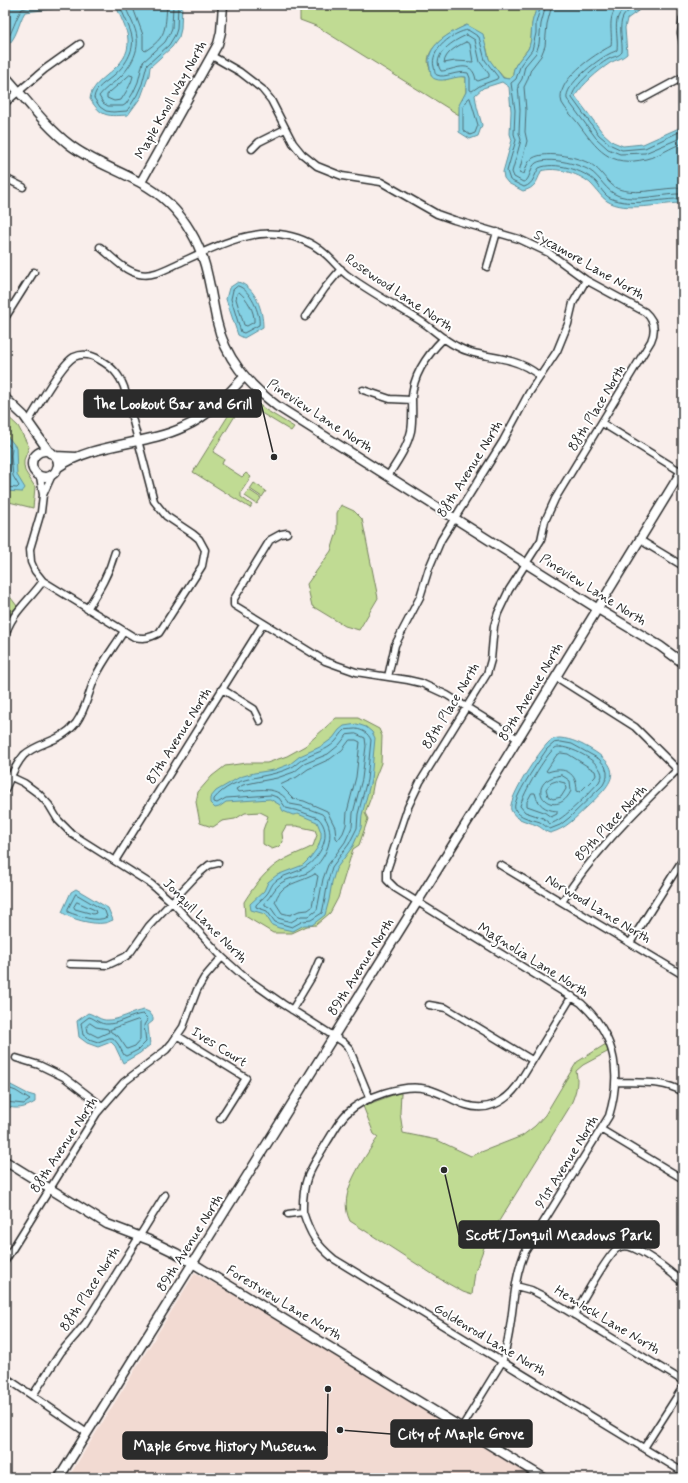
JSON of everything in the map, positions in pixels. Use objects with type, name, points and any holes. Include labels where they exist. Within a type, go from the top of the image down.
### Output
[{"type":"street","name":"Maple Knoll Way North","points":[[141,182],[212,56],[221,32],[223,5]]},
{"type":"street","points":[[683,18],[681,33],[683,43]]},
{"type":"street","points":[[5,103],[45,69],[80,44]]},
{"type":"street","name":"Sycamore Lane North","points":[[212,56],[252,80],[262,89],[271,100],[293,143],[302,154],[325,170],[348,178],[381,182],[394,188],[437,214],[519,239],[549,253],[586,280],[645,312],[649,315],[654,324]]},
{"type":"street","name":"Pineview Lane North","points":[[5,76],[45,122],[69,144],[93,159],[141,182],[159,195],[179,215],[191,232],[201,253],[208,277],[220,334],[230,356],[244,377],[264,396],[598,609],[660,646],[683,663]]},
{"type":"street","points":[[642,99],[683,77]]},
{"type":"street","points":[[252,149],[259,142],[285,129]]},
{"type":"street","points":[[5,178],[23,187]]},
{"type":"street","points":[[487,268],[497,232]]},
{"type":"street","name":"Rosewood Lane North","points":[[100,246],[129,270],[145,275],[155,274],[166,270],[201,253],[251,235],[265,233],[293,237],[324,252],[341,269],[361,285],[420,320],[454,346],[466,351],[512,361],[540,376]]},
{"type":"street","points":[[305,316],[341,269]]},
{"type":"street","points":[[5,318],[34,272]]},
{"type":"street","name":"88th Avenue North","points":[[388,676],[396,645],[420,597],[435,554],[454,518],[503,441],[529,392],[556,351],[563,337],[573,303],[586,280]]},
{"type":"street","name":"88th Place North","points":[[417,902],[390,884],[387,880],[387,870],[403,819],[413,794],[490,667],[494,626],[502,602],[541,540],[545,521],[555,499],[651,341],[655,330],[654,324]]},
{"type":"street","points":[[388,476],[406,446],[410,433],[413,420],[412,400],[414,384],[418,374],[430,354],[444,338]]},
{"type":"street","points":[[28,422],[63,367],[74,357],[90,355],[112,367],[122,380],[152,494],[158,507],[166,516],[199,539],[205,550],[202,566],[159,633],[143,639],[134,637],[43,581],[35,572],[31,562],[30,549],[41,512],[43,495],[40,476]]},
{"type":"street","points":[[43,495],[52,475],[57,468],[76,457],[179,429],[198,420],[219,404],[244,377]]},
{"type":"street","points":[[363,390],[390,399],[412,400]]},
{"type":"street","points":[[5,398],[28,422],[52,454],[58,463],[57,468]]},
{"type":"street","points":[[602,423],[682,472]]},
{"type":"street","points":[[37,436],[36,455],[33,460],[35,472],[40,476],[46,477],[52,475]]},
{"type":"street","points":[[36,455],[41,452],[76,457]]},
{"type":"street","name":"89th Avenue North","points":[[59,1478],[682,472]]},
{"type":"street","points":[[287,533],[281,534],[270,540],[234,599],[234,605],[325,661],[356,672],[388,676],[421,683],[441,692],[467,707],[518,739]]},
{"type":"street","points":[[640,540],[683,566]]},
{"type":"street","points":[[87,608],[106,578],[115,552]]},
{"type":"street","points":[[5,636],[12,619],[43,581]]},
{"type":"street","name":"87th Avenue North","points":[[115,861],[263,624]]},
{"type":"street","points":[[5,790],[8,775],[24,756],[38,746],[56,740],[76,723],[86,706],[95,677],[124,631]]},
{"type":"street","points":[[556,676],[635,727],[683,775]]},
{"type":"street","points":[[222,689],[254,709],[260,721]]},
{"type":"street","name":"89th Place North","points":[[562,902],[593,858],[683,764]]},
{"type":"street","name":"Jonquil Lane North","points":[[8,775],[24,783],[39,794],[49,805],[58,820],[72,834],[151,884],[172,902],[222,957],[243,976],[292,1010],[343,1042],[349,1048],[370,1099]]},
{"type":"street","points":[[630,943],[683,859]]},
{"type":"street","points":[[70,964],[108,965],[121,960],[130,953],[149,926],[201,870],[209,865],[218,863]]},
{"type":"street","name":"Norwood Lane North","points":[[500,865],[683,975]]},
{"type":"street","name":"Magnolia Lane North","points":[[417,902],[572,996],[590,1011],[606,1034],[612,1051],[616,1082]]},
{"type":"street","name":"88th Avenue North","points":[[5,1261],[102,1106],[124,1082],[166,1050],[178,1036],[189,1014],[197,990],[204,978],[222,957]]},
{"type":"street","points":[[292,1010],[313,975],[319,961]]},
{"type":"street","points":[[288,1214],[303,1212],[302,1197],[304,1185],[310,1170],[346,1115],[356,1106],[370,1099],[408,1087],[428,1089],[467,1106],[487,1107],[504,1100],[511,1094],[572,996]]},
{"type":"street","points":[[429,1005],[446,1008],[532,1060]]},
{"type":"street","name":"Ives Court","points":[[178,1036],[246,1078],[220,1119]]},
{"type":"street","points":[[16,1058],[45,1067],[64,1077],[102,1106]]},
{"type":"street","points":[[616,1082],[670,1085],[683,1092]]},
{"type":"street","name":"91st Avenue North","points":[[462,1428],[502,1362],[509,1339],[519,1265],[525,1252],[602,1130],[609,1116],[616,1082]]},
{"type":"street","points":[[602,1130],[683,1179]]},
{"type":"street","name":"Forestview Lane North","points":[[5,1162],[107,1224],[162,1246],[192,1263],[544,1478]]},
{"type":"street","name":"88th Place North","points":[[33,1395],[61,1352],[85,1324],[165,1195]]},
{"type":"street","name":"Goldenrod Lane North","points":[[303,1212],[315,1241],[334,1259],[683,1472]]},
{"type":"street","points":[[574,1315],[612,1252],[619,1247],[623,1246],[632,1248],[670,1271],[683,1283]]},
{"type":"street","name":"Hemlock Lane North","points":[[516,1286],[536,1292],[683,1381]]},
{"type":"street","points":[[5,1377],[87,1432]]},
{"type":"street","points":[[644,1448],[683,1387]]},
{"type":"shaded area","points":[[195,1273],[252,1304],[534,1478],[68,1478]]},
{"type":"green space","points":[[300,5],[538,5],[532,24],[530,46],[520,58],[514,69],[513,76],[509,79],[504,78],[491,63],[486,45],[467,25],[454,31],[434,47],[428,61],[430,69],[445,80],[456,76],[466,77],[466,92],[460,105],[459,115],[316,26],[300,20]]},
{"type":"green space","points":[[243,392],[266,410],[294,427],[291,431],[248,405],[245,408],[241,406],[213,452],[224,459],[222,464],[242,477],[246,473],[251,477],[241,492],[241,497],[252,505],[250,508],[193,472]]},
{"type":"green space","points":[[5,414],[18,426],[29,447],[24,460],[24,466],[25,471],[35,487],[33,508],[5,501]]},
{"type":"green space","points":[[254,483],[266,491],[262,497],[250,489]]},
{"type":"green space","points":[[249,490],[261,498],[257,504],[245,496]]},
{"type":"green space","points":[[341,505],[354,511],[362,519],[378,598],[359,630],[345,626],[312,606],[307,584],[331,551],[337,532],[337,513]]},
{"type":"green space","points":[[5,590],[17,606],[9,615],[5,613]]},
{"type":"green space","points":[[336,718],[358,718],[379,729],[382,736],[381,763],[365,813],[368,819],[359,845],[353,849],[338,898],[330,913],[316,925],[307,926],[292,933],[273,933],[245,916],[244,902],[272,867],[313,846],[317,835],[315,830],[296,826],[286,826],[282,833],[283,842],[278,847],[272,849],[263,844],[263,830],[268,816],[260,812],[245,813],[235,819],[222,821],[213,827],[200,823],[196,802],[198,792],[212,776],[225,766],[246,763],[267,763],[287,756],[305,746]]},
{"type":"green space","points":[[606,1044],[609,1051],[583,1065],[576,1071],[576,1090],[569,1108],[486,1242],[475,1272],[472,1295],[463,1292],[440,1279],[350,1221],[346,1199],[349,1188],[359,1166],[378,1137],[374,1134],[363,1106],[401,1092],[400,1113],[403,1133],[437,1140],[471,1156],[522,1136],[535,1126],[545,1115],[577,1062]]},
{"type":"water","points":[[5,5],[67,5],[52,9],[25,12],[15,36],[5,47]]},
{"type":"water","points":[[116,5],[182,5],[181,29],[179,37],[172,47],[150,67],[149,75],[141,97],[128,115],[115,116],[102,113],[90,99],[92,91],[97,84],[117,66],[123,59],[127,50],[128,36]]},
{"type":"water","points":[[538,5],[644,5],[627,19],[625,28],[627,54],[600,70],[575,96],[602,132],[613,142],[623,146],[643,144],[679,128],[683,128],[683,203],[634,207],[615,205],[607,201],[588,181],[582,177],[561,170],[541,171],[535,184],[523,191],[508,183],[504,178],[503,172],[512,140],[510,134],[511,111],[509,87],[502,82],[483,88],[475,95],[482,125],[478,136],[470,139],[459,132],[459,105],[466,92],[466,77],[439,80],[432,77],[429,60],[434,47],[446,36],[467,25],[483,34],[489,59],[503,78],[509,79],[513,76],[514,68],[528,49],[531,40],[532,21]]},
{"type":"water","points":[[238,282],[250,289],[254,294],[260,307],[263,321],[263,327],[244,338],[238,335],[226,299],[229,288]]},
{"type":"water","points":[[5,437],[9,438],[16,447],[17,475],[25,488],[22,492],[5,491]]},
{"type":"water","points":[[357,724],[366,727],[372,732],[375,738],[371,780],[362,815],[361,828],[353,846],[336,869],[325,915],[312,925],[304,925],[293,931],[279,928],[272,925],[265,914],[251,910],[250,904],[264,891],[268,882],[277,875],[303,865],[310,858],[318,847],[321,838],[321,832],[317,822],[298,814],[293,815],[283,811],[280,805],[270,799],[226,802],[215,808],[210,803],[210,798],[216,791],[240,777],[274,770],[290,764],[300,756],[322,746],[333,738],[344,726]]},
{"type":"water","points":[[560,738],[577,742],[592,750],[603,758],[609,765],[612,772],[611,778],[607,785],[595,799],[570,823],[561,829],[550,833],[536,825],[516,817],[511,810],[511,804],[525,775],[539,754],[550,741]]},
{"type":"water","points":[[76,889],[108,908],[113,920],[105,923],[88,922],[65,915],[62,912],[71,892]]},
{"type":"water","points":[[144,1010],[149,1012],[153,1017],[153,1021],[148,1025],[150,1045],[123,1063],[115,1046],[111,1042],[98,1047],[87,1043],[79,1037],[77,1021],[88,1013],[103,1020],[109,1020],[117,1019]]},
{"type":"water","points":[[7,1083],[35,1096],[35,1102],[21,1108],[5,1106],[5,1084]]},
{"type":"place","name":"The Lookout Bar and Grill","points":[[274,457]]},
{"type":"place","name":"Scott/Jonquil Meadows Park","points":[[444,1170]]},
{"type":"place","name":"Maple Grove History Museum","points":[[328,1389]]},
{"type":"place","name":"City of Maple Grove","points":[[340,1430]]}]
